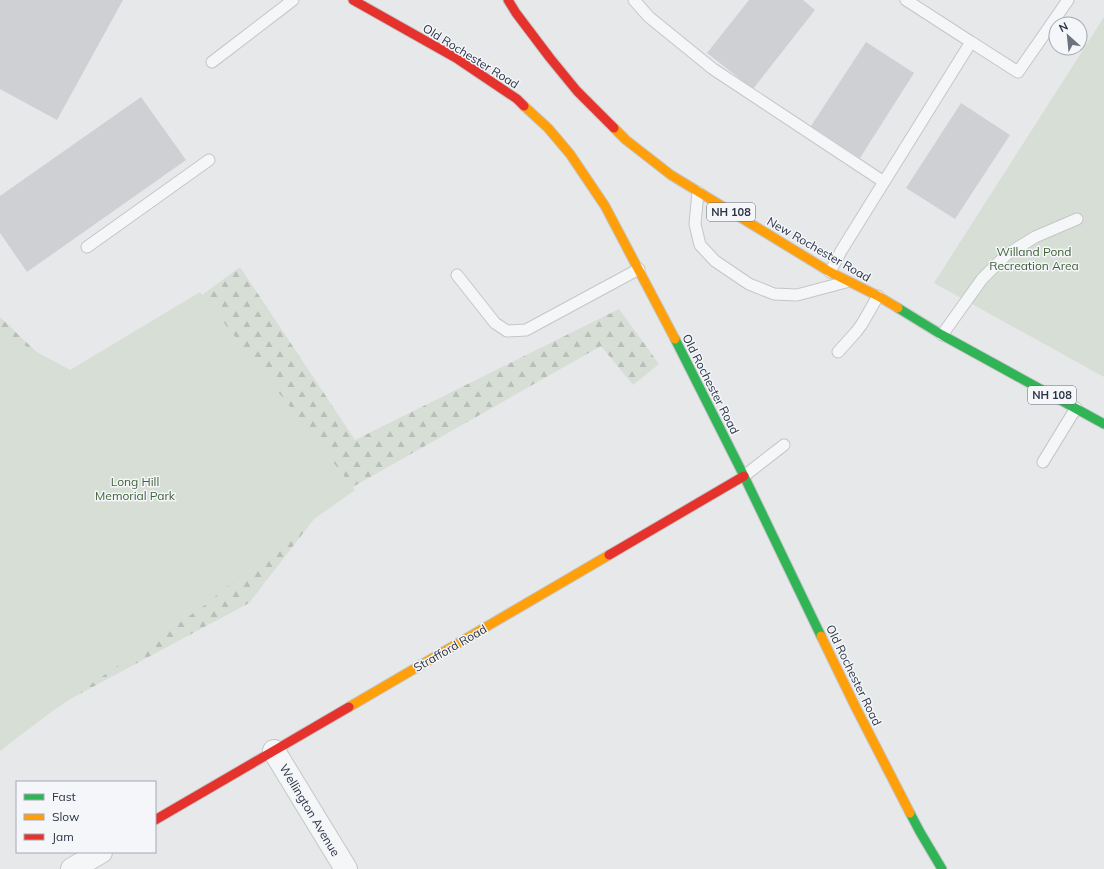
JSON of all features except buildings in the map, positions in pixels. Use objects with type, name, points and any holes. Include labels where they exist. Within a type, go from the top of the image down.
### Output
[{"type":"street","name":"New Rochester Road","points":[[508,0],[516,13],[577,92],[626,140],[671,175],[830,272],[878,296],[942,335],[1104,424]]},
{"type":"street","name":"Old Rochester Road","points":[[358,1],[456,58],[517,99],[548,128],[570,154],[589,182],[605,206],[639,269],[744,476],[863,722],[920,832],[942,869]]},
{"type":"street","name":"Strafford Road","points":[[156,819],[744,476]]},
{"type":"street","name":"Wellington Avenue","points":[[274,751],[346,869]]},
{"type":"street","points":[[72,869],[99,853]]},
{"type":"lane","points":[[212,62],[293,0]]},
{"type":"lane","points":[[634,0],[649,17],[713,69],[884,182]]},
{"type":"lane","points":[[906,0],[1018,72],[1068,0]]},
{"type":"lane","points":[[830,272],[841,251],[971,42]]},
{"type":"lane","points":[[87,247],[209,160]]},
{"type":"lane","points":[[698,192],[695,224],[700,245],[715,261],[749,284],[774,294],[797,295],[849,281]]},
{"type":"lane","points":[[942,335],[982,279],[1006,255],[1034,237],[1077,219]]},
{"type":"lane","points":[[457,274],[496,323],[507,331],[526,330],[639,269]]},
{"type":"lane","points":[[838,352],[862,324],[878,296]]},
{"type":"lane","points":[[1043,462],[1076,408]]},
{"type":"lane","points":[[744,476],[784,446]]},
{"type":"green space","name":"Willand Pond Recreation Area","points":[[1104,17],[1104,377],[934,283],[1079,56],[1088,56],[1088,42]]},
{"type":"green space","name":"Long Hill Memorial Park","points":[[240,267],[355,440],[619,309],[659,364],[633,385],[601,346],[328,501],[249,603],[33,719],[0,746],[0,317],[75,389]]},
{"type":"green space","name":"Long Hill Memorial Park","points":[[200,292],[355,490],[272,549],[205,605],[47,715],[0,751],[0,332],[70,370]]},
{"type":"traffic: fast","points":[[898,308],[942,335],[1104,424]]},
{"type":"traffic: fast","points":[[675,339],[744,476],[821,636]]},
{"type":"traffic: fast","points":[[910,813],[942,869]]},
{"type":"traffic: slow","points":[[524,106],[548,128],[570,154],[605,206],[675,339]]},
{"type":"traffic: slow","points":[[614,128],[626,140],[671,175],[830,272],[878,296],[898,308]]},
{"type":"traffic: slow","points":[[349,707],[609,555]]},
{"type":"traffic: slow","points":[[821,636],[910,813]]},
{"type":"traffic: jam","points":[[353,0],[456,58],[517,99],[524,106]]},
{"type":"traffic: jam","points":[[508,0],[550,58],[577,91],[614,128]]},
{"type":"traffic: jam","points":[[609,555],[744,476]]},
{"type":"traffic: jam","points":[[156,819],[349,707]]}]
